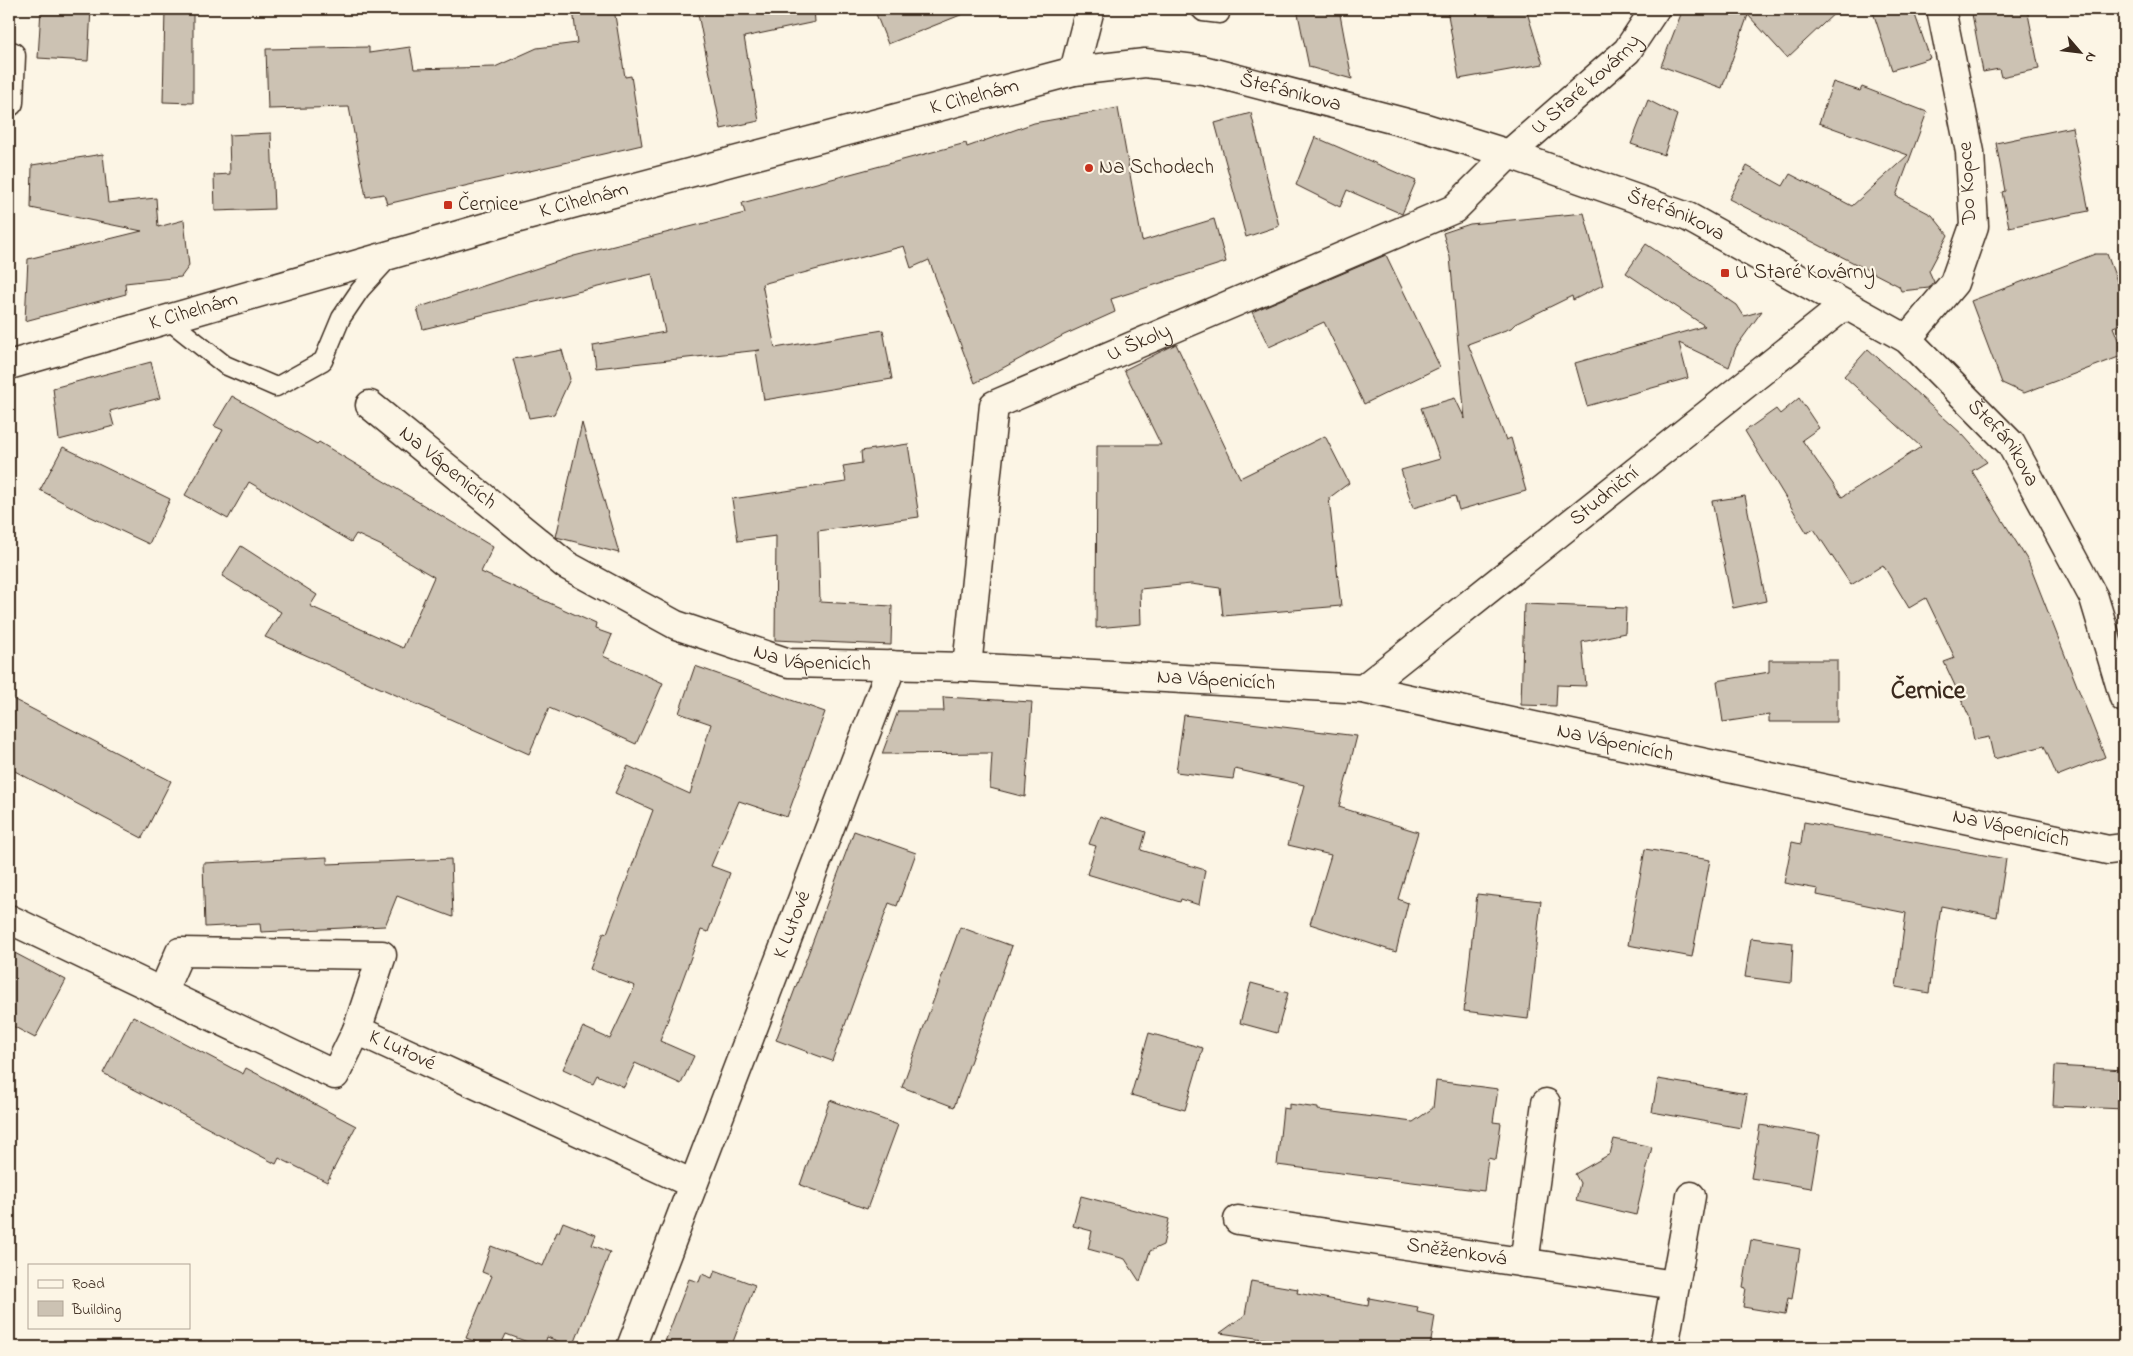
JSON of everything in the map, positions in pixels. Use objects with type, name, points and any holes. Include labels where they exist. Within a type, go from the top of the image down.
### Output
[{"type":"street","points":[[1074,71],[1090,9]]},
{"type":"street","name":"U Staré kovárny","points":[[1510,154],[1627,51],[1654,9]]},
{"type":"street","name":"Do Kopce","points":[[1907,340],[1954,283],[1974,226],[1970,152],[1941,9]]},
{"type":"street","points":[[9,102],[12,56]]},
{"type":"street","name":"Štefánikova","points":[[1074,71],[1145,63],[1203,70],[1426,128],[1510,154],[1688,217],[1907,340],[2011,444],[2094,598],[2124,698]]},
{"type":"street","name":"K Cihelnám","points":[[9,365],[393,254],[770,150],[1074,71]]},
{"type":"street","name":"U Školy","points":[[966,667],[994,405],[1454,209],[1510,154]]},
{"type":"street","name":"Studniční","points":[[1363,689],[1845,305]]},
{"type":"street","name":"Na Vápenicích","points":[[370,405],[566,565],[676,625],[789,664],[966,667],[1363,689],[2108,850],[2124,848]]},
{"type":"street","name":"K Lutové","points":[[631,1347],[892,665]]},
{"type":"street","name":"K Lutové","points":[[9,919],[162,993],[335,1075],[357,1030],[382,954],[180,952],[162,993]]},
{"type":"street","name":"K Lutové","points":[[357,1030],[693,1184]]},
{"type":"street","points":[[1524,1262],[1546,1102]]},
{"type":"street","points":[[1664,1347],[1691,1196]]},
{"type":"street","name":"Sněženková","points":[[1238,1220],[1675,1285]]},
{"type":"lane","points":[[1200,9],[1203,12],[1220,14]]},
{"type":"lane","points":[[167,319],[225,365],[276,387],[323,361],[346,311],[360,290],[393,254]]},
{"type":"building","points":[[41,9],[91,9],[88,61],[38,58]]},
{"type":"building","points":[[165,9],[193,9],[193,103],[163,102]]},
{"type":"building","points":[[573,9],[614,9],[625,77],[631,76],[642,145],[387,204],[384,194],[366,197],[349,107],[268,109],[266,49],[369,47],[369,53],[410,47],[414,69],[495,67],[537,48],[577,43]]},
{"type":"building","points":[[697,9],[814,9],[815,22],[744,37],[759,121],[721,129]]},
{"type":"building","points":[[874,9],[973,9],[973,10],[888,44]]},
{"type":"building","points":[[1297,9],[1339,9],[1352,79],[1309,67]]},
{"type":"building","points":[[1447,9],[1526,9],[1543,64],[1459,79]]},
{"type":"building","points":[[1683,9],[1839,9],[1787,58],[1748,15],[1722,88],[1661,66]]},
{"type":"building","points":[[1872,9],[1913,9],[1930,58],[1892,70]]},
{"type":"building","points":[[1995,9],[2027,9],[2039,69],[2001,77],[1999,69],[1983,72],[1972,14]]},
{"type":"building","points":[[1833,82],[1860,91],[1862,87],[1927,112],[1896,196],[1932,215],[1948,235],[1929,271],[1934,282],[1929,288],[1901,291],[1899,286],[1729,199],[1747,166],[1783,186],[1790,174],[1852,206],[1908,155],[1819,123]]},
{"type":"building","points":[[1648,100],[1677,115],[1664,155],[1631,144]]},
{"type":"building","points":[[1118,108],[1142,241],[1214,219],[1226,262],[1111,299],[1115,312],[1064,335],[975,383],[929,260],[911,268],[904,246],[762,284],[775,348],[883,330],[892,379],[764,400],[756,351],[760,350],[596,368],[593,345],[665,332],[652,274],[423,329],[417,308],[574,256],[745,213],[742,203],[966,143],[967,147],[1034,123]]},
{"type":"building","points":[[1251,113],[1279,226],[1246,237],[1215,123]]},
{"type":"building","points":[[2072,127],[2089,211],[2009,227],[2002,192],[2005,191],[1996,143]]},
{"type":"building","points":[[271,133],[274,209],[215,211],[214,175],[230,174],[229,135]]},
{"type":"building","points":[[1315,137],[1416,181],[1402,214],[1347,190],[1340,207],[1296,185]]},
{"type":"building","points":[[103,154],[108,203],[156,198],[158,227],[184,220],[189,266],[181,277],[125,283],[126,294],[25,321],[28,259],[142,231],[31,208],[32,165]]},
{"type":"building","points":[[1584,213],[1603,285],[1573,300],[1572,296],[1515,324],[1511,328],[1468,344],[1506,440],[1511,438],[1526,491],[1459,510],[1455,496],[1413,508],[1401,470],[1440,459],[1421,408],[1455,398],[1465,419],[1450,257],[1443,233],[1470,224]]},
{"type":"building","points":[[1646,244],[1737,305],[1744,316],[1762,311],[1736,347],[1729,367],[1679,343],[1688,378],[1587,406],[1575,363],[1705,326],[1626,273]]},
{"type":"building","points":[[2095,254],[2107,254],[2124,300],[2124,323],[2113,327],[2124,355],[2024,393],[2002,383],[1971,301]]},
{"type":"building","points":[[1386,255],[1440,367],[1364,404],[1324,322],[1269,347],[1252,312]]},
{"type":"building","points":[[1176,344],[1240,478],[1325,436],[1349,483],[1329,498],[1341,606],[1223,616],[1220,588],[1191,584],[1140,589],[1141,624],[1096,628],[1097,445],[1161,445],[1124,370]]},
{"type":"building","points":[[1868,349],[1963,435],[1987,462],[1972,471],[2028,561],[2105,757],[2057,776],[2044,746],[1994,759],[1989,737],[1974,740],[1969,716],[1944,662],[1955,658],[1926,598],[1909,608],[1883,565],[1851,585],[1814,529],[1807,533],[1745,431],[1776,409],[1780,414],[1799,398],[1819,428],[1802,440],[1842,497],[1921,447],[1844,376]]},
{"type":"building","points":[[562,350],[570,379],[554,414],[529,418],[513,359]]},
{"type":"building","points":[[151,362],[160,398],[110,411],[114,426],[59,440],[53,388]]},
{"type":"building","points":[[232,396],[317,444],[319,442],[493,547],[481,572],[596,624],[595,629],[612,635],[603,656],[663,683],[636,744],[576,717],[575,719],[549,708],[529,754],[265,637],[281,612],[222,576],[241,546],[317,595],[310,606],[403,648],[434,577],[380,545],[356,534],[351,542],[249,482],[228,519],[185,495],[223,430],[214,426]]},
{"type":"building","points":[[582,423],[619,553],[556,537]]},
{"type":"building","points":[[908,444],[919,517],[818,531],[820,602],[892,606],[891,645],[775,640],[776,536],[738,541],[732,499],[846,482],[843,466],[862,463],[861,451]]},
{"type":"building","points":[[63,447],[170,499],[149,544],[89,516],[40,490]]},
{"type":"building","points":[[1745,496],[1766,601],[1733,608],[1712,501]]},
{"type":"building","points":[[1524,604],[1626,608],[1625,633],[1582,642],[1586,686],[1557,685],[1556,706],[1521,705]]},
{"type":"building","points":[[1769,660],[1837,660],[1837,722],[1769,722],[1769,715],[1723,722],[1717,681],[1769,672]]},
{"type":"building","points":[[695,666],[825,712],[787,817],[739,801],[711,866],[730,873],[708,932],[701,930],[660,1041],[694,1056],[681,1084],[635,1063],[624,1087],[597,1075],[593,1083],[563,1069],[583,1027],[610,1039],[635,986],[590,969],[604,932],[607,933],[653,810],[615,793],[628,766],[690,794],[711,724],[679,713]]},
{"type":"building","points":[[9,697],[171,781],[142,838],[9,768]]},
{"type":"building","points":[[943,697],[1032,702],[1025,797],[990,788],[992,753],[882,754],[898,711],[944,711]]},
{"type":"building","points":[[1184,715],[1357,736],[1339,807],[1418,832],[1398,899],[1408,903],[1396,952],[1310,924],[1331,855],[1288,845],[1304,785],[1235,769],[1233,779],[1176,772]]},
{"type":"building","points":[[1100,816],[1146,832],[1141,850],[1205,870],[1199,905],[1181,899],[1180,902],[1087,874],[1096,846],[1089,844]]},
{"type":"building","points":[[1804,822],[2006,859],[1997,917],[1941,906],[1929,993],[1896,987],[1906,913],[1817,895],[1818,889],[1784,883],[1792,842],[1801,844]]},
{"type":"building","points":[[854,831],[916,853],[897,906],[889,903],[832,1061],[776,1040]]},
{"type":"building","points":[[1645,849],[1710,860],[1692,957],[1628,945]]},
{"type":"building","points":[[327,857],[327,864],[451,859],[453,917],[397,896],[385,926],[261,932],[260,924],[205,927],[203,863]]},
{"type":"building","points":[[1477,894],[1541,901],[1528,1019],[1464,1011]]},
{"type":"building","points":[[960,927],[1012,946],[954,1107],[902,1087]]},
{"type":"building","points":[[1751,938],[1793,943],[1791,983],[1745,977]]},
{"type":"building","points":[[9,950],[66,980],[35,1038],[9,1024]]},
{"type":"building","points":[[1251,983],[1288,993],[1277,1033],[1240,1023]]},
{"type":"building","points":[[133,1016],[243,1074],[246,1068],[356,1126],[327,1182],[279,1158],[276,1164],[103,1073]]},
{"type":"building","points":[[1149,1033],[1203,1048],[1185,1110],[1131,1095]]},
{"type":"building","points":[[2055,1066],[2124,1070],[2124,1109],[2053,1106]]},
{"type":"building","points":[[1658,1079],[1747,1094],[1741,1128],[1652,1112]]},
{"type":"building","points":[[1436,1081],[1498,1089],[1493,1122],[1501,1123],[1496,1160],[1488,1158],[1484,1191],[1277,1165],[1283,1108],[1289,1109],[1289,1104],[1318,1108],[1318,1110],[1413,1122],[1433,1108]]},
{"type":"building","points":[[830,1100],[898,1125],[867,1209],[800,1185]]},
{"type":"building","points":[[1760,1125],[1820,1135],[1811,1188],[1751,1178]]},
{"type":"building","points":[[1614,1139],[1652,1147],[1636,1215],[1576,1201],[1580,1183],[1575,1174],[1610,1154]]},
{"type":"building","points":[[1081,1196],[1169,1219],[1163,1245],[1150,1251],[1140,1282],[1125,1259],[1088,1249],[1092,1231],[1073,1226]]},
{"type":"building","points":[[563,1222],[596,1235],[592,1245],[610,1252],[573,1347],[547,1337],[544,1347],[506,1334],[500,1347],[490,1347],[466,1338],[492,1276],[482,1272],[491,1246],[543,1266]]},
{"type":"building","points":[[1751,1240],[1800,1249],[1792,1299],[1788,1298],[1785,1314],[1743,1307],[1746,1288],[1743,1287]]},
{"type":"building","points":[[715,1270],[755,1285],[731,1347],[663,1347],[689,1279],[699,1282],[702,1274],[712,1278]]},
{"type":"building","points":[[1251,1281],[1298,1289],[1297,1293],[1368,1306],[1369,1298],[1418,1307],[1417,1312],[1435,1316],[1430,1347],[1277,1347],[1278,1341],[1220,1333],[1245,1315]]},
{"type":"place","name":"Na Schodech","points":[[1089,168]]},
{"type":"place","name":"Černice","points":[[448,205]]},
{"type":"place","name":"U Staré Kovárny","points":[[1725,273]]},
{"type":"district","name":"Černice","points":[[1928,692]]}]
